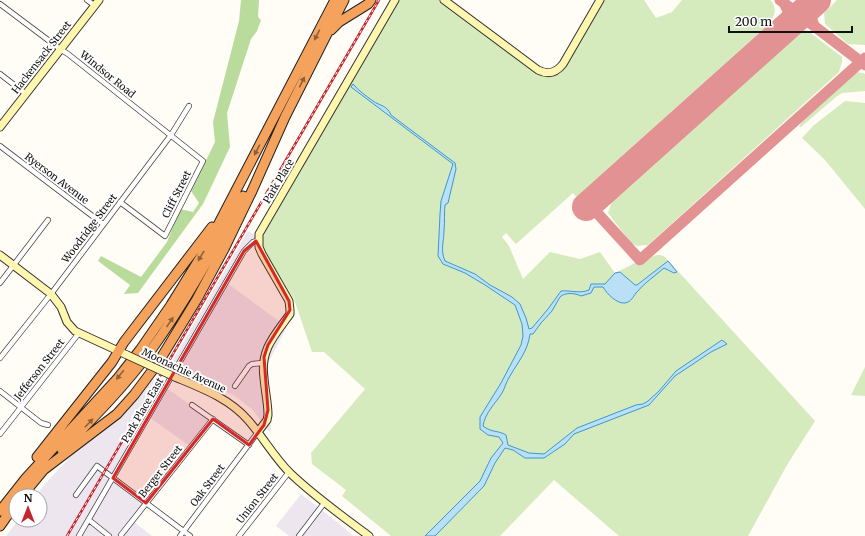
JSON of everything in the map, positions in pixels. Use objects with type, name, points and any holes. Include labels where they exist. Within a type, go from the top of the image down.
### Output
[{"type":"highway","points":[[0,511],[26,478],[96,402],[140,350],[186,281],[205,250],[335,0]]},
{"type":"highway","points":[[28,488],[42,471],[125,383],[164,332],[216,247],[285,117],[344,0]]},
{"type":"highway","points":[[327,34],[339,22],[372,0]]},
{"type":"highway","points":[[42,471],[117,414],[155,367],[197,299],[224,250],[285,117]]},
{"type":"highway","points":[[0,511],[22,477],[112,362],[123,353],[124,342],[211,228],[219,221]]},
{"type":"highway","points":[[0,526],[8,514]]},
{"type":"street","points":[[87,0],[96,3]]},
{"type":"street","name":"Park Place","points":[[258,241],[259,234],[263,226],[395,0]]},
{"type":"street","points":[[444,0],[538,70],[552,73],[558,70],[563,64],[600,0]]},
{"type":"street","name":"Hackensack Street","points":[[0,127],[96,3]]},
{"type":"street","name":"Windsor Road","points":[[0,4],[68,54],[203,161]]},
{"type":"street","points":[[0,74],[26,94]]},
{"type":"street","name":"Woodridge Street","points":[[0,358],[51,294],[171,135],[190,106]]},
{"type":"street","name":"Ryerson Avenue","points":[[0,146],[103,224]]},
{"type":"street","name":"Cliff Street","points":[[120,202],[165,236],[203,161]]},
{"type":"street","points":[[0,283],[48,220]]},
{"type":"street","points":[[258,241],[262,254],[289,301],[290,310],[290,314],[268,345],[263,363],[263,377],[268,415],[267,420],[258,432]]},
{"type":"street","name":"Park Place East","points":[[89,520],[244,251],[253,242],[258,241]]},
{"type":"street","name":"Moonachie Avenue","points":[[0,255],[51,294],[61,307],[67,322],[78,333],[155,367],[224,400],[243,414],[289,472],[302,484],[369,536]]},
{"type":"street","name":"Jefferson Street","points":[[0,434],[78,333]]},
{"type":"street","points":[[234,386],[249,366],[252,364],[263,363]]},
{"type":"street","points":[[0,391],[41,423],[48,425]]},
{"type":"street","points":[[192,404],[249,445]]},
{"type":"street","name":"Berger Street","points":[[121,535],[213,419]]},
{"type":"street","name":"Oak Street","points":[[180,536],[258,432]]},
{"type":"street","points":[[76,495],[97,466],[190,536]]},
{"type":"street","name":"Union Street","points":[[239,536],[289,472]]},
{"type":"street","points":[[299,536],[325,502]]},
{"type":"street","points":[[79,536],[89,520],[109,536]]},
{"type":"highlighted area","points":[[256,241],[289,301],[290,310],[268,345],[264,357],[268,410],[264,425],[249,445],[213,419],[146,503],[113,478],[244,251]]},
{"type":"shaded area","points":[[248,231],[256,236],[227,283],[287,327],[268,363],[271,430],[269,432],[253,410],[235,396],[170,365]]},
{"type":"shaded area","points":[[155,378],[167,384],[165,387],[212,420],[191,447],[149,417],[113,477],[147,503],[133,521],[152,536],[6,536],[12,528],[48,528],[48,488],[42,488],[72,455]]},
{"type":"shaded area","points":[[301,494],[353,536],[289,536],[276,526]]},
{"type":"green space","points":[[241,0],[259,0],[258,17],[261,20],[257,31],[251,39],[227,113],[230,147],[203,204],[138,293],[124,294],[130,285],[98,261],[101,256],[141,277],[167,242],[180,209],[193,212],[199,203],[191,191],[215,142],[213,122],[239,21]]},
{"type":"green space","points":[[395,0],[447,0],[543,76],[560,74],[602,0],[644,0],[656,18],[672,12],[682,0],[770,0],[774,6],[775,12],[768,25],[576,197],[573,193],[516,244],[506,233],[502,237],[509,246],[523,279],[550,252],[580,259],[600,252],[615,273],[635,263],[641,266],[649,259],[658,255],[665,257],[815,421],[787,465],[748,536],[619,536],[554,480],[500,536],[391,536],[342,496],[346,490],[312,464],[311,453],[365,389],[324,352],[312,352],[294,299],[258,241]]},
{"type":"green space","points":[[837,0],[865,0],[865,45],[848,44],[825,24],[824,13]]},
{"type":"green space","points":[[805,30],[842,57],[839,72],[648,245],[637,246],[631,243],[608,213],[612,201]]},
{"type":"green space","points":[[857,72],[865,74],[865,91],[842,93],[801,127],[799,127],[802,121]]},
{"type":"green space","points":[[845,101],[865,103],[865,209],[825,160],[802,138],[814,125]]},
{"type":"green space","points":[[865,367],[865,396],[851,395]]},
{"type":"water","points":[[353,84],[376,103],[385,107],[391,115],[455,163],[456,169],[448,203],[445,205],[442,249],[445,261],[475,274],[490,285],[512,297],[520,304],[529,329],[532,328],[548,309],[561,291],[586,291],[589,290],[591,284],[605,284],[615,273],[620,272],[635,285],[637,285],[668,261],[677,272],[674,273],[664,268],[642,286],[630,300],[625,303],[619,302],[612,298],[603,287],[594,287],[591,293],[581,296],[576,294],[565,294],[560,297],[552,311],[533,334],[530,334],[527,346],[522,356],[502,393],[484,421],[483,426],[486,428],[506,435],[508,445],[529,453],[544,454],[577,428],[648,401],[659,391],[676,371],[722,340],[727,344],[711,352],[675,376],[649,405],[574,434],[565,444],[544,458],[525,458],[513,450],[505,448],[495,463],[484,486],[435,536],[425,536],[480,481],[491,458],[503,443],[499,437],[488,435],[480,429],[480,417],[501,383],[521,345],[523,336],[522,324],[515,305],[465,273],[443,264],[438,256],[441,201],[453,164],[351,87]]},
{"type":"taxiway","points":[[780,0],[865,65]]},
{"type":"taxiway","points":[[815,27],[811,14],[816,2]]},
{"type":"taxiway","points":[[785,5],[789,16],[786,28]]},
{"type":"taxiway","points":[[589,204],[640,260],[865,58]]},
{"type":"runway","points":[[586,207],[817,0]]},
{"type":"railway","points":[[67,536],[379,0]]}]
